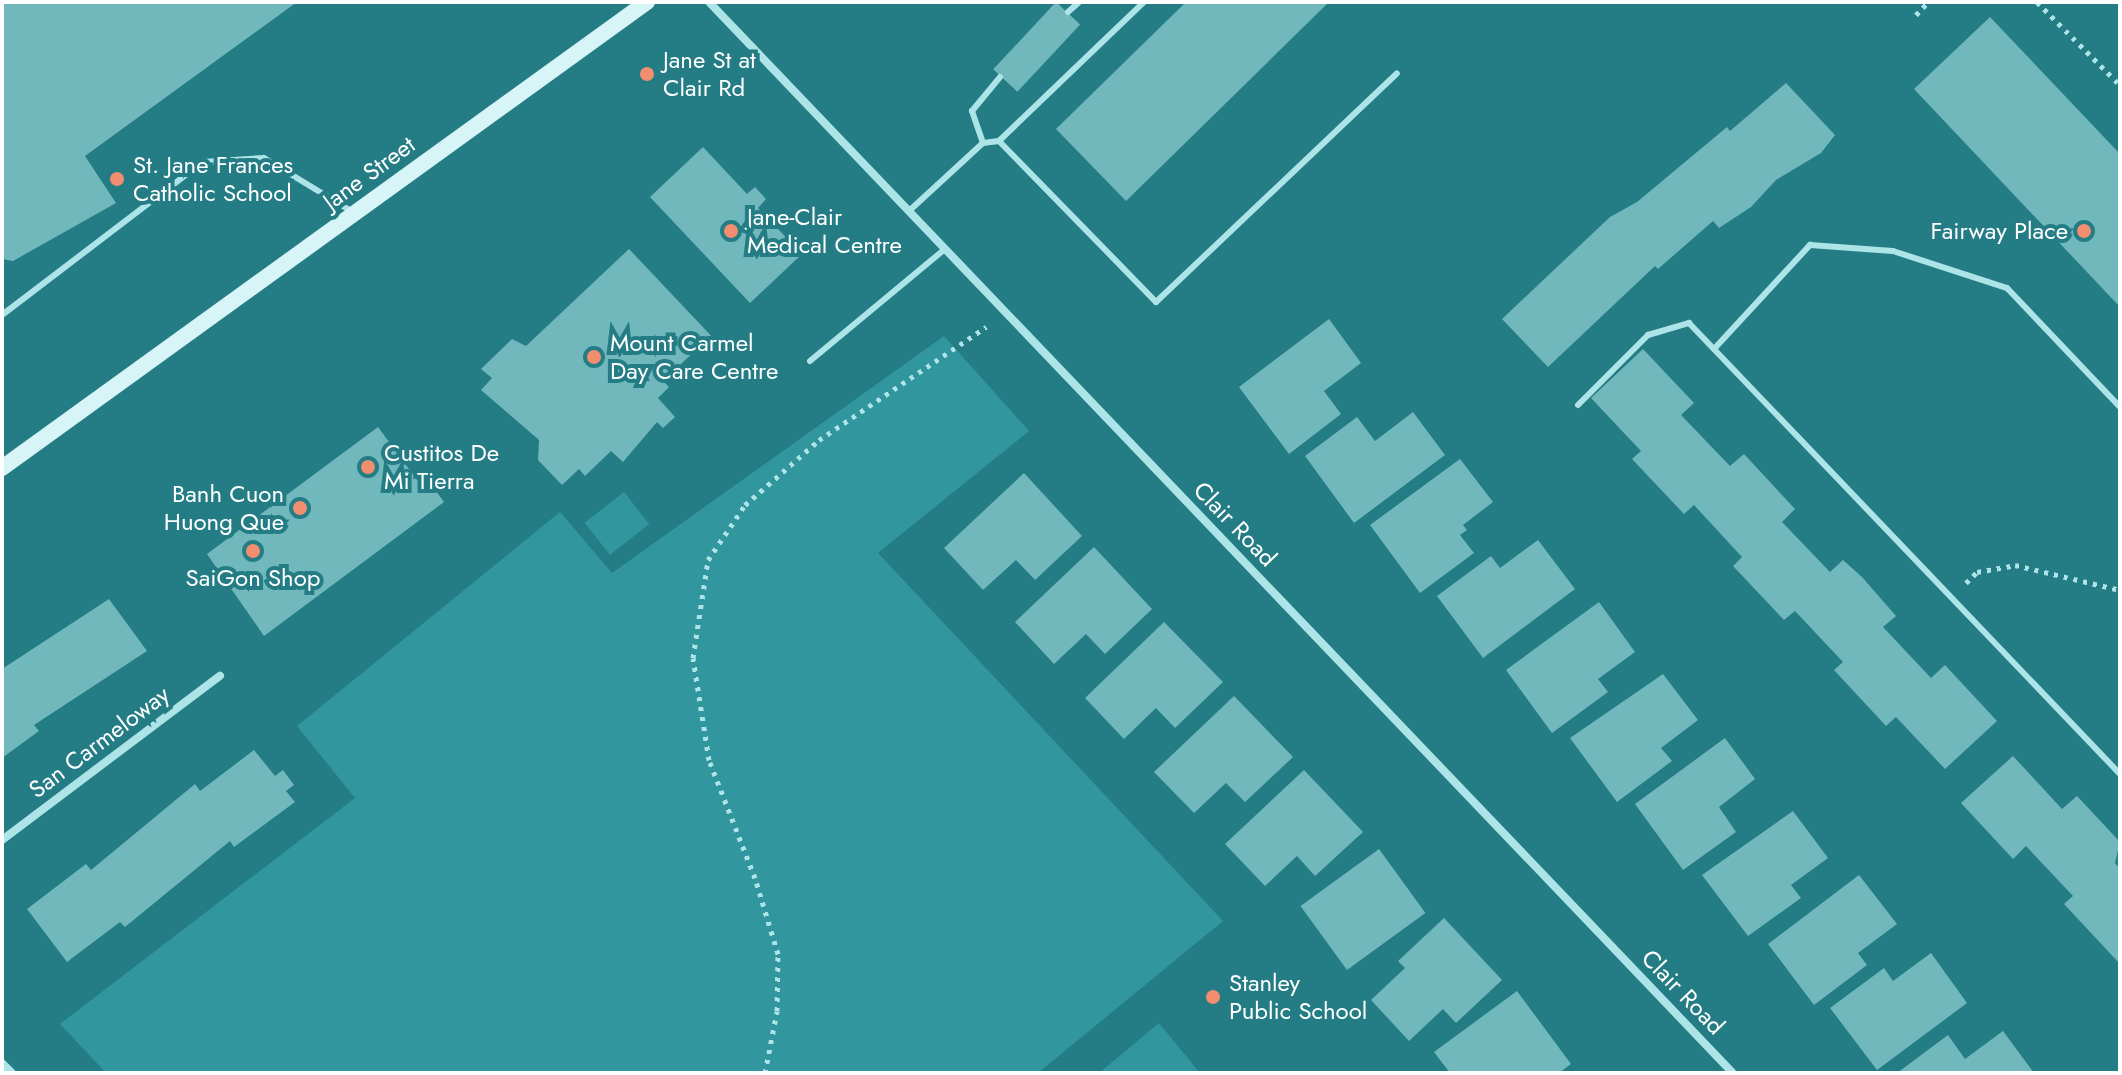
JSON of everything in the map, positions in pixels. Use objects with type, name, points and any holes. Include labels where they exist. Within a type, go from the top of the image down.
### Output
[{"type":"main road","name":"Jane Street","points":[[2,468],[647,2]]},
{"type":"street","name":"Clair Road","points":[[709,2],[1733,1073]]},
{"type":"street","name":"San Carmeloway","points":[[2,840],[220,676]]},
{"type":"street","points":[[2,1063],[12,1073]]},
{"type":"lane","points":[[1068,12],[1079,2]]},
{"type":"lane","points":[[909,211],[983,143],[999,141],[1144,2]]},
{"type":"lane","points":[[999,141],[1156,302],[1397,73]]},
{"type":"lane","points":[[983,143],[972,111],[1000,77]]},
{"type":"lane","points":[[2,315],[203,162],[264,158],[354,213]]},
{"type":"lane","points":[[1714,349],[1810,245],[1893,251],[2007,288],[2120,407]]},
{"type":"lane","points":[[810,361],[945,249]]},
{"type":"lane","points":[[1578,405],[1648,335],[1689,323],[2120,774]]},
{"type":"path","points":[[1916,15],[1928,2]]},
{"type":"path","points":[[2037,2],[2120,85]]},
{"type":"path","points":[[765,1073],[777,1011],[778,954],[755,878],[709,760],[693,658],[708,560],[745,505],[819,440],[1006,313]]},
{"type":"path","points":[[1951,597],[1977,572],[2015,565],[2120,590]]},
{"type":"shaded area","points":[[944,336],[1029,431],[878,553],[1223,921],[1038,1073],[106,1073],[60,1024],[355,798],[297,726],[560,512],[612,573]]},
{"type":"shaded area","points":[[624,492],[649,524],[610,555],[585,523]]},
{"type":"shaded area","points":[[1159,1023],[1200,1073],[1099,1073]]},
{"type":"building","points":[[2,2],[297,2],[85,156],[116,203],[13,261],[2,259]]},
{"type":"building","points":[[1056,2],[1080,25],[1017,92],[993,69]]},
{"type":"building","points":[[1186,2],[1329,2],[1126,201],[1056,129]]},
{"type":"building","name":"Fairway Place","points":[[1990,17],[2120,154],[2120,307],[1914,89]]},
{"type":"building","points":[[1786,83],[1835,135],[1821,153],[1776,180],[1751,207],[1719,228],[1713,221],[1658,269],[1655,266],[1548,367],[1502,319],[1610,217],[1637,202],[1727,127],[1730,131]]},
{"type":"building","name":"Jane-Clair Medical Centre","points":[[703,147],[747,194],[755,187],[766,199],[758,208],[802,254],[750,303],[650,197]]},
{"type":"building","points":[[629,249],[717,342],[705,354],[699,347],[663,381],[669,387],[658,398],[675,417],[663,428],[657,422],[623,462],[611,451],[585,476],[579,469],[562,485],[538,460],[539,440],[481,390],[492,378],[481,369],[512,339],[526,346]]},
{"type":"building","points":[[1329,319],[1361,363],[1324,391],[1341,414],[1289,454],[1239,387]]},
{"type":"building","points":[[1643,349],[1694,403],[1681,415],[1730,466],[1744,454],[1795,509],[1782,522],[1830,572],[1843,560],[1862,577],[1896,616],[1883,627],[1931,678],[1945,665],[1997,721],[1945,769],[1896,717],[1886,726],[1834,670],[1843,662],[1795,611],[1784,620],[1733,566],[1742,557],[1694,505],[1684,514],[1632,459],[1641,451],[1591,398]]},
{"type":"building","points":[[1413,412],[1445,455],[1354,523],[1305,456],[1357,417],[1375,441]]},
{"type":"building","points":[[378,427],[420,484],[427,479],[444,502],[264,636],[207,554]]},
{"type":"building","points":[[1460,459],[1493,502],[1463,525],[1467,530],[1460,535],[1474,553],[1420,593],[1370,525]]},
{"type":"building","points":[[1024,473],[1082,536],[1035,580],[1016,560],[983,590],[944,548]]},
{"type":"building","points":[[1538,540],[1575,589],[1483,658],[1437,596],[1491,556],[1500,568]]},
{"type":"building","points":[[1094,547],[1152,609],[1105,654],[1086,634],[1054,664],[1015,622]]},
{"type":"building","points":[[109,599],[147,651],[34,725],[39,731],[2,758],[2,669]]},
{"type":"building","points":[[1599,602],[1635,652],[1598,679],[1608,692],[1552,733],[1506,670]]},
{"type":"building","points":[[1164,622],[1223,682],[1175,728],[1156,708],[1124,739],[1085,698]]},
{"type":"building","points":[[1663,674],[1698,720],[1661,748],[1672,761],[1617,802],[1570,738]]},
{"type":"building","points":[[1234,696],[1293,757],[1245,802],[1226,783],[1194,813],[1154,772]]},
{"type":"building","points":[[1725,738],[1755,779],[1719,807],[1736,832],[1683,870],[1635,804]]},
{"type":"building","points":[[254,750],[275,776],[283,770],[294,785],[286,791],[295,802],[234,847],[230,841],[125,927],[120,922],[67,962],[27,909],[86,864],[91,870],[195,784],[200,791]]},
{"type":"building","points":[[2013,756],[2062,809],[2077,796],[2120,842],[2115,863],[2120,869],[2120,964],[2064,904],[2073,896],[2026,846],[2013,859],[1961,803]]},
{"type":"building","points":[[1304,770],[1363,832],[1315,876],[1297,856],[1265,886],[1225,844]]},
{"type":"building","points":[[1793,811],[1828,858],[1791,885],[1801,898],[1748,936],[1702,875]]},
{"type":"building","points":[[1379,849],[1425,913],[1347,970],[1301,906]]},
{"type":"building","points":[[1859,875],[1897,924],[1858,953],[1867,965],[1814,1005],[1768,944]]},
{"type":"building","points":[[1444,918],[1502,980],[1456,1023],[1443,1009],[1409,1041],[1371,1000],[1405,968],[1398,961]]},
{"type":"building","points":[[1931,953],[1967,1003],[1877,1070],[1830,1008],[1884,968],[1893,981]]},
{"type":"building","points":[[1517,991],[1571,1064],[1559,1073],[1450,1073],[1434,1052]]},
{"type":"building","points":[[2003,1031],[2034,1073],[1897,1073],[1948,1035],[1965,1059]]},
{"type":"place","name":"Jane St at Clair Rd","points":[[647,74]]},
{"type":"place","name":"St. Jane Frances Catholic School","points":[[117,179]]},
{"type":"place","name":"Jane-Clair Medical Centre","points":[[731,231]]},
{"type":"place","name":"Fairway Place","points":[[2084,231]]},
{"type":"place","name":"Mount Carmel Day Care Centre","points":[[594,357]]},
{"type":"place","name":"Custitos De Mi Tierra","points":[[368,467]]},
{"type":"place","name":"Banh Cuon Huong Que","points":[[300,508]]},
{"type":"place","name":"SaiGon Shop","points":[[253,551]]},
{"type":"place","name":"Stanley Public School","points":[[1213,997]]}]
